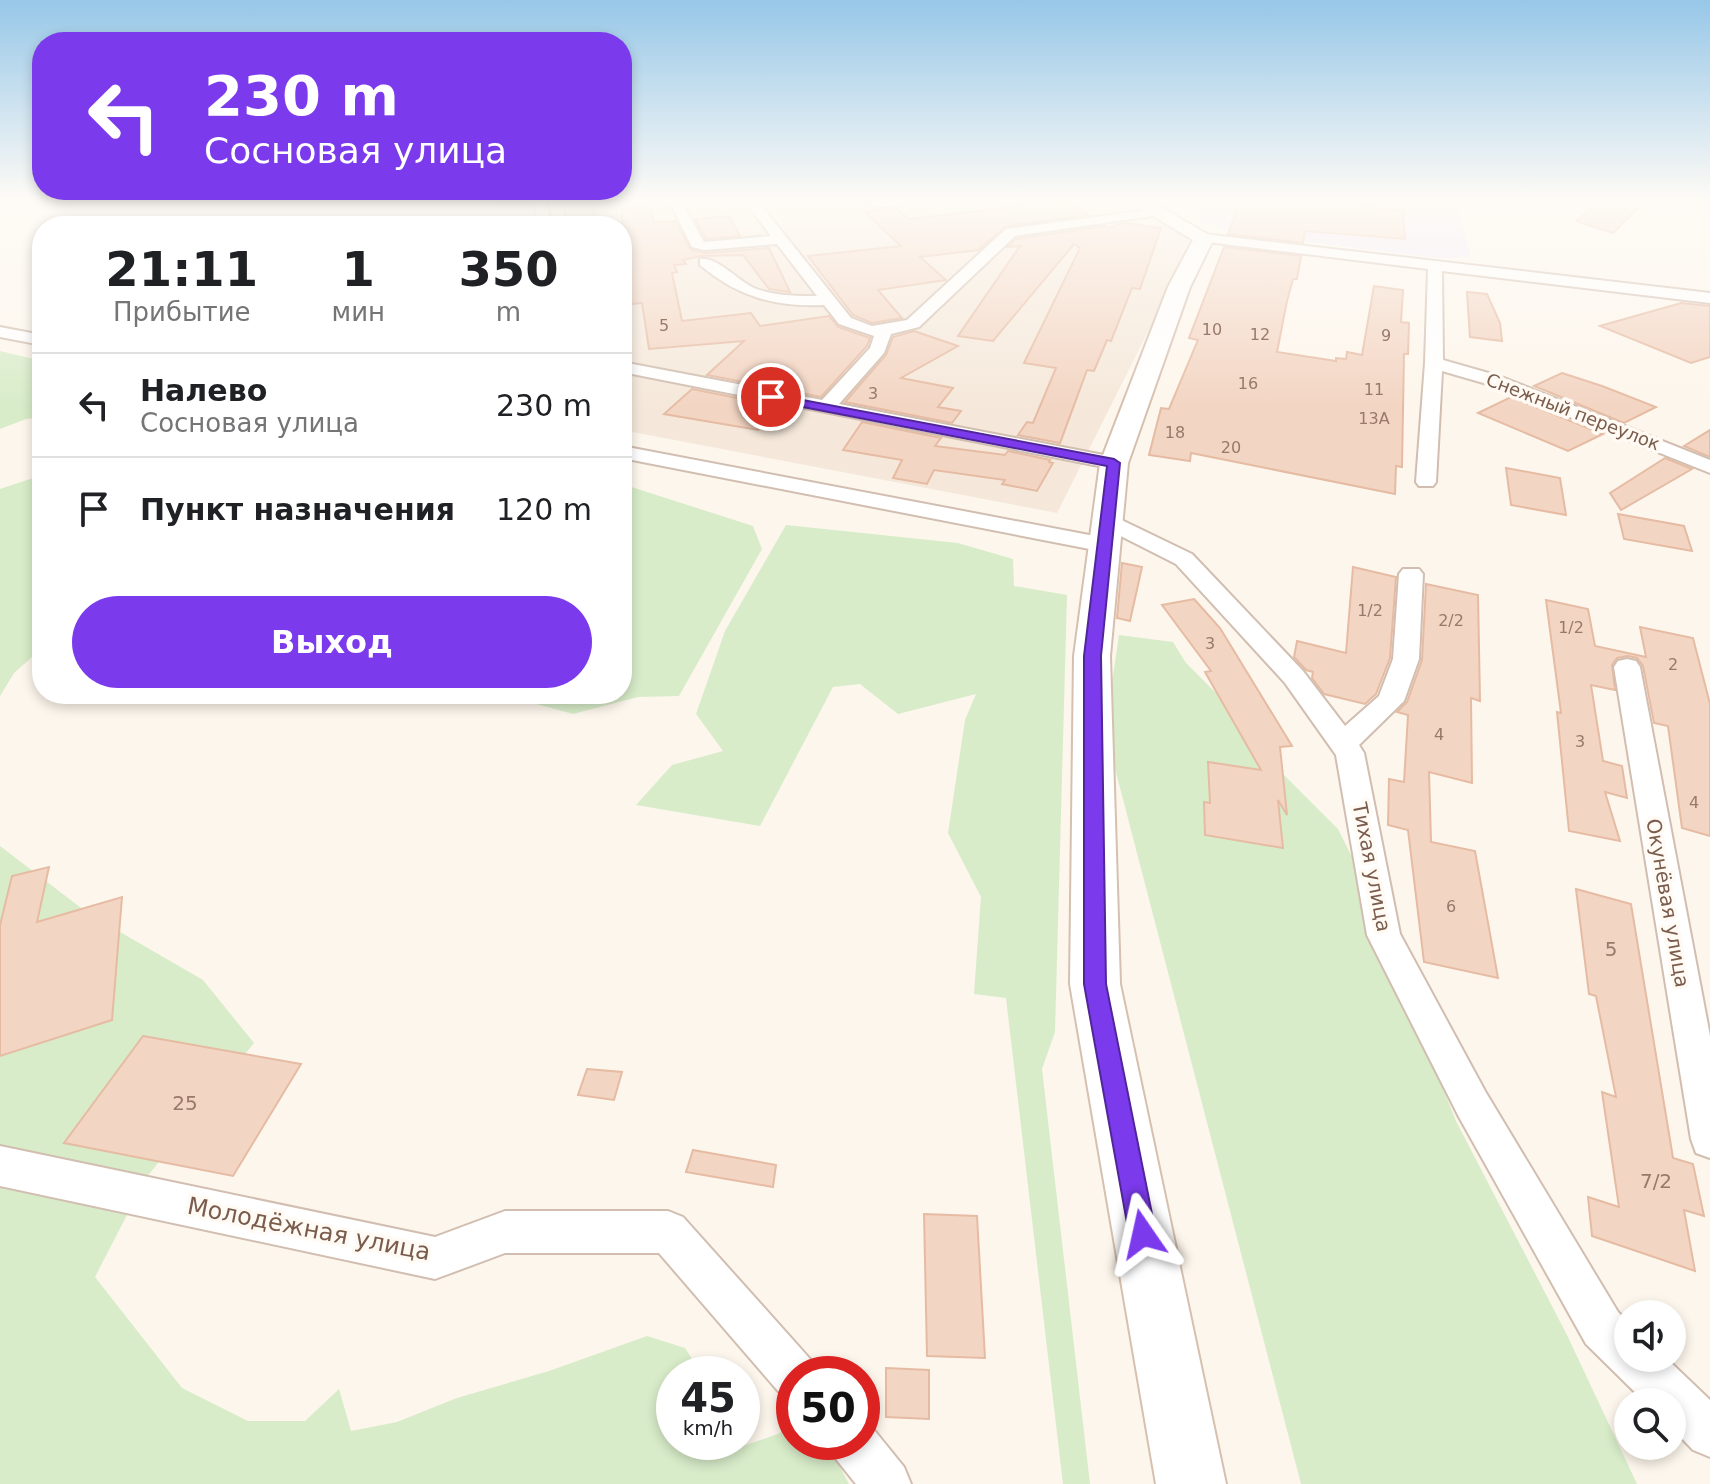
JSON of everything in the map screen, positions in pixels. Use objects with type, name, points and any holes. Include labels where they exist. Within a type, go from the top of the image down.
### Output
[{"type":"main road","points":[[1189,268],[1114,463],[1092,656],[1095,984],[1191,1484]]},
{"type":"street","points":[[712,268],[748,293],[774,300],[827,300]]},
{"type":"street","points":[[804,268],[845,321],[870,331],[913,324],[972,268]]},
{"type":"street","points":[[1426,482],[1434,363],[1435,268]]},
{"type":"street","points":[[1446,268],[1710,298]]},
{"type":"street","points":[[826,407],[878,349],[884,331]]},
{"type":"street","points":[[0,332],[32,338]]},
{"type":"street","name":"Снежный переулок","points":[[1434,363],[1493,380],[1710,467]]},
{"type":"street","points":[[632,369],[1114,463]]},
{"type":"street","name":"Тихая улица","points":[[632,454],[1106,532],[1184,559],[1294,677],[1350,753],[1384,935],[1472,1104],[1602,1328],[1614,1340]]},
{"type":"street","points":[[1343,743],[1391,701],[1406,659],[1411,574]]},
{"type":"street","name":"Окунёвая улица","points":[[1627,667],[1710,1139]]},
{"type":"street","name":"Молодёжная улица","points":[[0,1166],[435,1258],[505,1232],[668,1232],[777,1356]]},
{"type":"street","points":[[1647,1372],[1710,1433]]},
{"type":"street","points":[[868,1460],[887,1484]]},
{"type":"shaded area","points":[[632,268],[1180,268],[1057,513],[632,432]]},
{"type":"green space","points":[[0,351],[32,359],[32,418],[0,429]]},
{"type":"green space","points":[[32,478],[32,657],[14,673],[0,696],[0,489]]},
{"type":"green space","points":[[632,487],[753,526],[762,549],[679,696],[632,699]]},
{"type":"green space","points":[[786,525],[958,543],[1013,559],[1014,586],[1067,595],[1055,1032],[1042,1069],[1090,1484],[1063,1484],[1006,998],[974,994],[981,897],[948,833],[965,720],[976,694],[898,714],[860,684],[833,687],[760,826],[636,805],[672,765],[723,751],[696,714],[725,631]]},
{"type":"green space","points":[[1119,635],[1173,642],[1186,663],[1219,696],[1282,773],[1338,829],[1366,885],[1402,987],[1456,1121],[1567,1335],[1614,1435],[1614,1460],[1626,1460],[1637,1484],[1301,1484],[1105,730]]},
{"type":"green space","points":[[536,704],[611,704],[573,714]]},
{"type":"green space","points":[[0,846],[89,914],[203,980],[254,1043],[146,1178],[95,1277],[182,1388],[248,1421],[305,1421],[339,1389],[351,1431],[397,1422],[457,1398],[549,1371],[647,1336],[685,1348],[690,1356],[656,1356],[656,1460],[760,1460],[760,1440],[776,1435],[776,1460],[836,1460],[849,1484],[0,1484]]},
{"type":"building","points":[[632,268],[675,268],[677,272],[672,273],[682,321],[751,313],[760,326],[829,316],[838,327],[870,338],[867,346],[821,397],[707,375],[744,341],[649,349],[642,303],[632,304]]},
{"type":"building","points":[[753,268],[779,268],[790,292],[769,289]]},
{"type":"building","points":[[817,268],[933,268],[946,280],[878,290],[902,318],[872,323],[853,315]]},
{"type":"building","points":[[1005,268],[1054,268],[993,341],[958,336]]},
{"type":"building","points":[[1070,268],[1147,268],[1140,289],[1132,288],[1111,341],[1107,340],[1094,371],[1087,370],[1060,443],[1018,435],[1027,422],[1033,423],[1056,368],[1024,363]]},
{"type":"building","points":[[1216,268],[1299,268],[1287,301],[1277,352],[1336,361],[1336,358],[1346,359],[1347,352],[1362,355],[1374,286],[1403,290],[1401,322],[1409,323],[1408,354],[1404,354],[1402,467],[1396,466],[1395,494],[1191,453],[1190,461],[1149,455],[1161,408],[1169,409],[1198,340],[1189,338]]},
{"type":"building","points":[[1467,292],[1487,294],[1500,323],[1502,341],[1470,337]]},
{"type":"building","points":[[1681,303],[1710,306],[1710,357],[1691,363],[1600,326]]},
{"type":"building","points":[[914,331],[958,346],[901,378],[953,388],[938,407],[961,411],[952,423],[845,402],[886,355],[893,337]]},
{"type":"building","points":[[1562,373],[1656,407],[1624,423],[1534,386]]},
{"type":"building","points":[[692,389],[782,407],[758,430],[664,414]]},
{"type":"building","points":[[1511,397],[1603,434],[1568,451],[1478,413]]},
{"type":"building","points":[[862,422],[941,438],[935,446],[1005,455],[1008,451],[1053,463],[1037,491],[1002,484],[1005,480],[934,470],[927,484],[893,478],[902,460],[843,450]]},
{"type":"building","points":[[1710,430],[1710,457],[1684,446]]},
{"type":"building","points":[[1665,458],[1692,469],[1621,510],[1610,493]]},
{"type":"building","points":[[1506,468],[1560,478],[1566,515],[1511,505]]},
{"type":"building","points":[[1618,514],[1684,526],[1692,551],[1624,539]]},
{"type":"building","points":[[1122,563],[1142,567],[1130,621],[1117,618]]},
{"type":"building","points":[[1353,567],[1396,577],[1390,658],[1376,694],[1365,704],[1324,694],[1312,678],[1313,672],[1306,670],[1294,657],[1297,641],[1346,653]]},
{"type":"building","points":[[1426,584],[1478,595],[1480,701],[1471,698],[1472,783],[1429,772],[1431,842],[1475,851],[1498,978],[1424,962],[1408,830],[1388,825],[1389,779],[1404,782],[1408,715],[1397,712],[1407,702],[1422,660]]},
{"type":"building","points":[[1194,599],[1220,628],[1292,746],[1280,747],[1287,815],[1278,800],[1283,848],[1205,835],[1204,802],[1210,803],[1208,762],[1261,770],[1205,672],[1211,671],[1162,605]]},
{"type":"building","points":[[1546,600],[1588,609],[1595,646],[1646,657],[1640,627],[1693,638],[1710,704],[1710,836],[1682,828],[1668,726],[1654,723],[1643,666],[1637,658],[1628,656],[1617,658],[1612,665],[1615,690],[1591,685],[1603,761],[1622,766],[1627,798],[1605,792],[1620,841],[1569,831],[1557,712],[1561,713]]},
{"type":"building","points":[[49,867],[37,922],[122,897],[112,1020],[0,1056],[0,925],[12,876]]},
{"type":"building","points":[[1576,889],[1631,904],[1673,1158],[1693,1164],[1704,1216],[1684,1210],[1695,1271],[1592,1236],[1588,1197],[1619,1207],[1602,1092],[1616,1097],[1596,996],[1589,994]]},
{"type":"building","points":[[143,1036],[301,1064],[233,1176],[64,1143]]},
{"type":"building","points":[[587,1069],[622,1072],[614,1100],[578,1095]]},
{"type":"building","points":[[693,1150],[776,1165],[773,1187],[686,1172]]},
{"type":"building","points":[[924,1214],[977,1216],[985,1358],[927,1356]]},
{"type":"building","points":[[886,1368],[929,1370],[929,1419],[886,1417]]},
{"type":"route","points":[[771,397],[1114,463],[1092,656],[1095,984],[1143,1234]]}]
